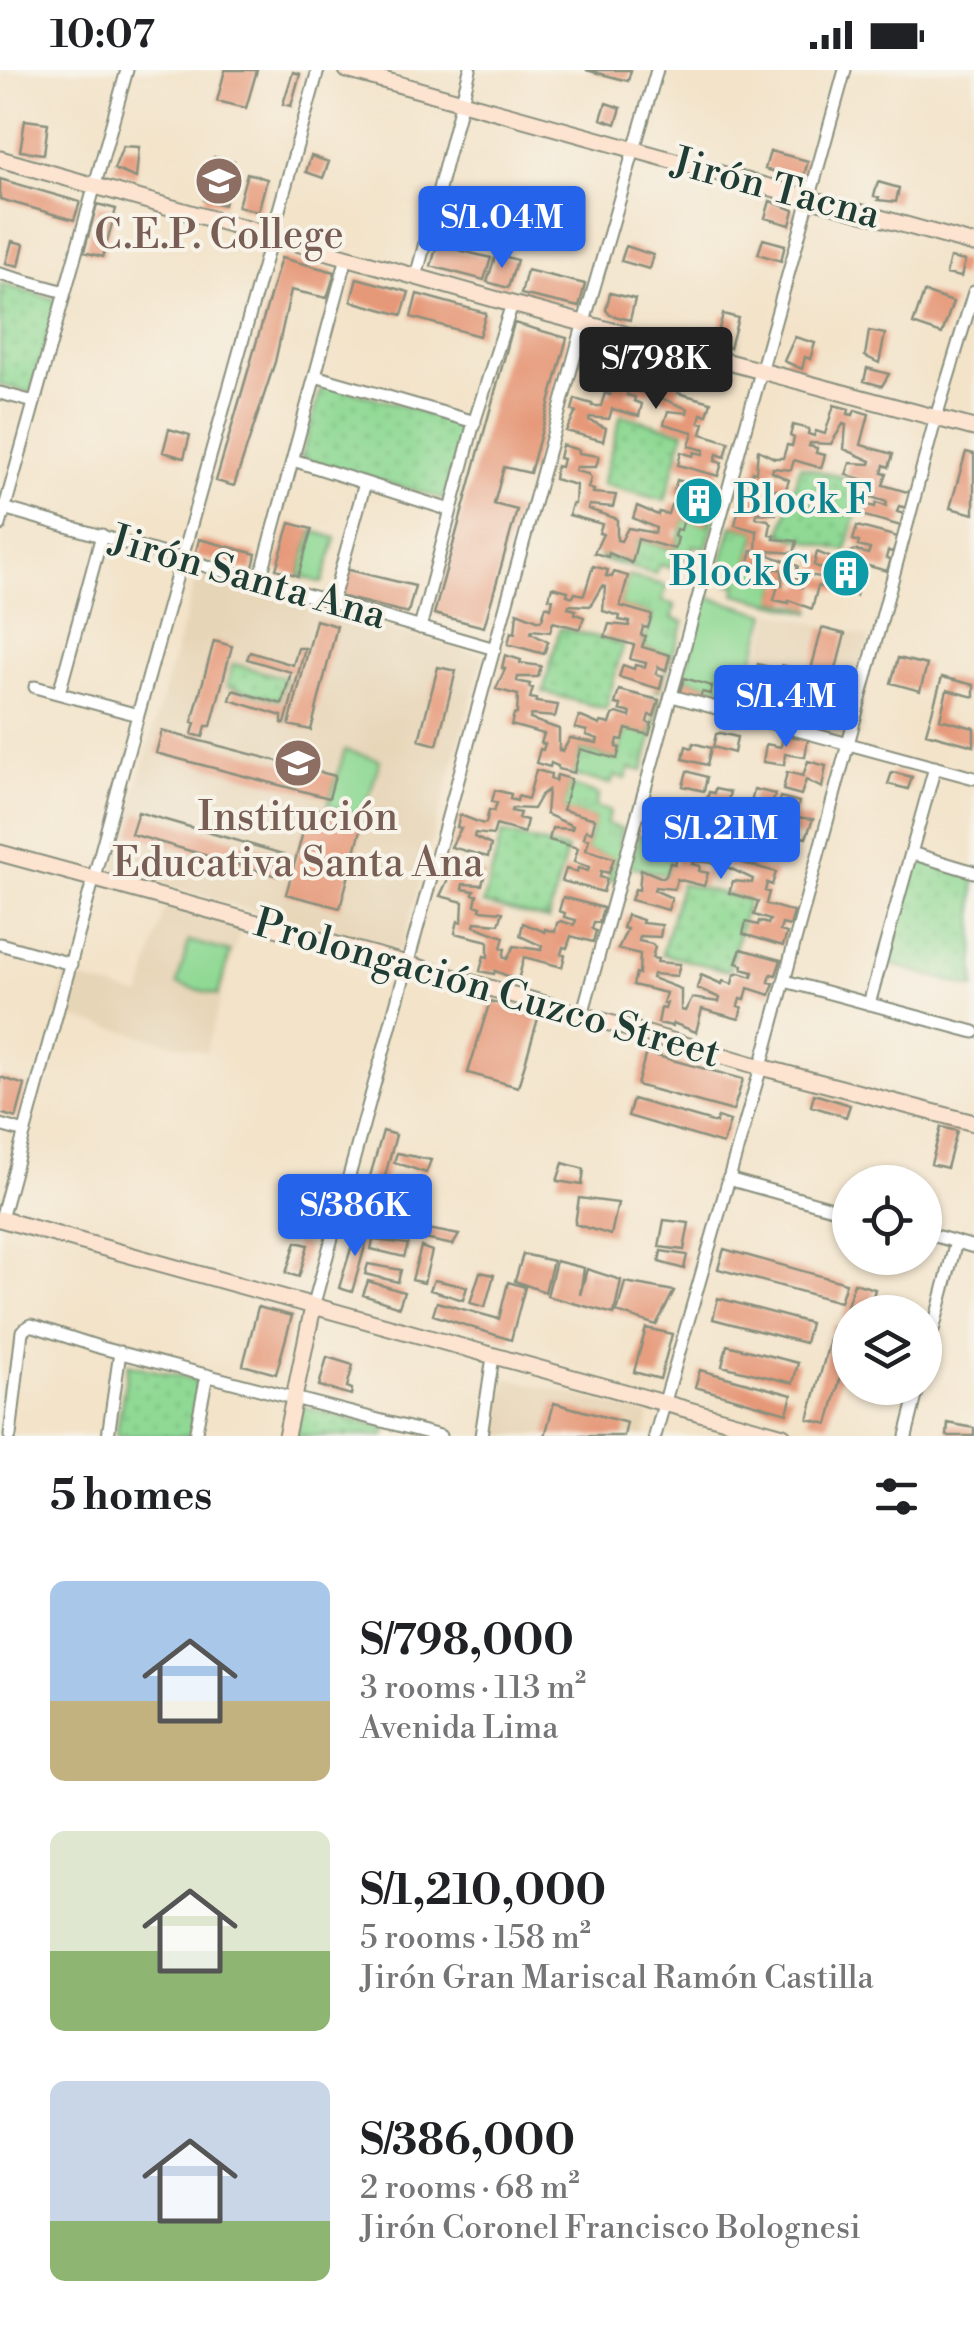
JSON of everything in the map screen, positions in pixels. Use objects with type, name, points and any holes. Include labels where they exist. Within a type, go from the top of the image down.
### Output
[{"type":"street","points":[[0,525],[127,70]]},
{"type":"street","points":[[318,70],[0,1219],[783,1436]]},
{"type":"street","name":"Jirón Tacna","points":[[347,70],[974,244]]},
{"type":"street","points":[[416,277],[470,70]]},
{"type":"street","points":[[286,1436],[314,1306],[656,70]]},
{"type":"street","points":[[582,1015],[846,70]]},
{"type":"street","points":[[0,159],[512,304],[974,428]]},
{"type":"street","points":[[260,580],[347,257]]},
{"type":"street","points":[[0,274],[65,292]]},
{"type":"street","points":[[656,1436],[785,981],[936,417],[974,292]]},
{"type":"street","points":[[420,628],[474,422],[512,304]]},
{"type":"street","points":[[315,376],[474,422]]},
{"type":"street","points":[[0,393],[34,402]]},
{"type":"street","points":[[293,460],[450,510]]},
{"type":"street","points":[[332,602],[365,483]]},
{"type":"street","name":"Jirón Santa Ana","points":[[2,508],[495,648]]},
{"type":"street","points":[[59,693],[102,535]]},
{"type":"street","points":[[35,686],[138,715]]},
{"type":"street","points":[[672,696],[974,778]]},
{"type":"street","points":[[869,1004],[935,767]]},
{"type":"street","name":"Prolongación Cuzco Street","points":[[0,853],[407,964],[761,1068],[974,1123]]},
{"type":"street","points":[[912,853],[974,872]]},
{"type":"street","points":[[0,944],[71,964]]},
{"type":"street","points":[[785,981],[974,1032]]},
{"type":"street","points":[[0,1125],[25,1132]]},
{"type":"street","points":[[728,1179],[832,1208]]},
{"type":"street","points":[[942,1238],[974,1247]]},
{"type":"street","points":[[942,1295],[956,1242]]},
{"type":"street","points":[[10,1436],[22,1330],[30,1326],[395,1430],[440,1436]]},
{"type":"street","points":[[108,1436],[120,1352]]},
{"type":"street","points":[[481,1436],[493,1356]]},
{"type":"street","points":[[195,1436],[207,1375]]},
{"type":"street","points":[[906,1436],[914,1405]]},
{"type":"shaded area","name":"Institución Educativa Santa Ana","points":[[197,575],[484,655],[400,952],[113,871]]},
{"type":"shaded area","points":[[772,612],[870,638],[843,738],[744,711]]},
{"type":"shaded area","points":[[165,907],[242,923],[206,1052],[56,1014],[66,975],[141,996]]},
{"type":"shaded area","points":[[506,1378],[650,1415],[645,1436],[496,1436]]},
{"type":"green space","points":[[1,284],[58,300],[31,393],[0,385]]},
{"type":"green space","points":[[323,383],[466,424],[444,499],[301,458]]},
{"type":"green space","points":[[621,415],[684,432],[665,501],[602,484]]},
{"type":"green space","points":[[800,466],[864,483],[846,551],[781,534]]},
{"type":"green space","points":[[716,496],[722,497],[706,548],[693,545],[688,560],[676,557],[672,568],[659,565],[656,574],[600,559],[601,555],[631,563],[638,540],[675,550],[684,519],[707,525]]},
{"type":"green space","points":[[732,525],[757,531],[749,561],[782,570],[774,600],[812,610],[811,613],[735,594],[737,586],[728,584],[730,573],[719,570]]},
{"type":"green space","points":[[313,531],[336,538],[322,583],[299,576]]},
{"type":"green space","points":[[628,576],[667,586],[662,601],[675,605],[672,618],[684,622],[660,691],[655,690],[660,688],[670,655],[643,647],[652,615],[620,606]]},
{"type":"green space","points":[[707,597],[767,614],[743,694],[683,677]]},
{"type":"green space","points":[[560,628],[623,644],[606,709],[543,692]]},
{"type":"green space","points":[[233,664],[285,678],[279,700],[227,686]]},
{"type":"green space","points":[[649,696],[662,701],[643,771],[630,768],[626,779],[614,776],[611,784],[573,775],[580,750],[617,760],[626,729],[649,735],[659,701]]},
{"type":"green space","points":[[345,750],[380,760],[363,816],[328,806]]},
{"type":"green space","points":[[569,785],[599,795],[595,807],[610,811],[606,824],[623,829],[618,844],[625,846],[616,882],[608,879],[613,858],[586,850],[595,819],[563,810]]},
{"type":"green space","points":[[677,813],[716,823],[708,851],[676,843],[666,875],[630,866],[638,835],[656,839],[661,822],[673,825]]},
{"type":"green space","points":[[502,833],[567,850],[548,920],[483,904]]},
{"type":"green space","points":[[916,860],[974,877],[974,988],[886,963]]},
{"type":"green space","points":[[681,883],[748,900],[729,971],[662,954]]},
{"type":"green space","points":[[189,941],[230,952],[218,995],[177,984]]},
{"type":"green space","points":[[128,1364],[199,1381],[190,1436],[116,1436]]},
{"type":"green space","points":[[301,1406],[387,1429],[385,1436],[295,1436]]},
{"type":"building","points":[[225,70],[257,70],[246,108],[217,101]]},
{"type":"building","points":[[586,70],[631,70],[628,81]]},
{"type":"building","points":[[293,72],[300,74],[291,106],[283,104]]},
{"type":"building","points":[[606,103],[621,108],[616,124],[601,119]]},
{"type":"building","points":[[25,120],[48,123],[44,154],[20,151]]},
{"type":"building","points":[[123,146],[139,147],[136,178],[114,169]]},
{"type":"building","points":[[770,151],[808,161],[803,179],[765,169]]},
{"type":"building","points":[[311,156],[329,162],[323,178],[306,172]]},
{"type":"building","name":"C.E.P. College","points":[[214,157],[234,161],[224,205],[204,200]]},
{"type":"building","points":[[247,173],[267,179],[258,212],[238,206]]},
{"type":"building","points":[[0,179],[80,202],[74,220],[0,199]]},
{"type":"building","points":[[878,182],[899,188],[896,202],[874,196]]},
{"type":"building","points":[[770,201],[794,210],[790,225],[765,218]]},
{"type":"building","points":[[97,204],[116,209],[103,257],[84,252]]},
{"type":"building","points":[[763,239],[785,245],[781,261],[758,254]]},
{"type":"building","points":[[12,241],[24,244],[19,266],[6,263]]},
{"type":"building","points":[[437,245],[491,258],[484,280],[431,266]]},
{"type":"building","points":[[626,246],[653,255],[649,269],[621,261]]},
{"type":"building","points":[[496,254],[517,260],[508,288],[487,282]]},
{"type":"building","points":[[281,258],[335,272],[327,298],[291,290],[275,362],[234,486],[216,481]]},
{"type":"building","points":[[950,258],[965,261],[961,277],[946,274]]},
{"type":"building","points":[[527,270],[585,284],[579,307],[521,294]]},
{"type":"building","points":[[357,278],[409,292],[402,315],[351,301]]},
{"type":"building","points":[[924,292],[953,302],[942,334],[913,324]]},
{"type":"building","points":[[610,293],[635,299],[630,320],[610,315],[606,310]]},
{"type":"building","points":[[417,294],[486,313],[479,336],[411,317]]},
{"type":"building","points":[[723,314],[738,318],[730,348],[715,344]]},
{"type":"building","points":[[514,323],[567,338],[530,473],[504,467],[494,504],[517,510],[484,627],[434,614]]},
{"type":"building","points":[[869,331],[885,334],[879,363],[865,356]]},
{"type":"building","points":[[795,337],[815,343],[802,369],[784,361]]},
{"type":"building","points":[[651,353],[666,357],[665,363],[670,364],[672,359],[686,363],[678,393],[711,402],[707,415],[701,414],[701,434],[729,442],[725,457],[717,454],[715,461],[722,463],[718,476],[678,465],[681,452],[693,456],[694,452],[703,454],[704,450],[689,446],[693,432],[664,424],[668,411],[687,413],[688,409],[661,398],[660,373],[649,393],[627,391],[627,395],[642,404],[639,416],[612,409],[609,419],[590,417],[589,420],[606,428],[603,441],[566,431],[576,412],[572,410],[575,399],[601,406],[605,393],[610,395],[612,386],[607,385],[611,373],[632,384],[633,380],[643,382]]},
{"type":"building","points":[[867,368],[889,374],[882,386],[864,381]]},
{"type":"building","points":[[834,405],[849,409],[848,414],[853,415],[855,410],[869,414],[861,445],[893,454],[889,467],[884,465],[882,473],[887,474],[883,485],[911,493],[907,508],[899,506],[897,512],[904,514],[901,526],[861,515],[864,504],[875,507],[876,503],[886,506],[887,502],[871,497],[875,483],[846,475],[850,463],[871,461],[844,449],[843,424],[831,444],[810,443],[809,446],[817,448],[816,453],[825,455],[821,468],[794,460],[791,470],[773,468],[772,472],[789,480],[785,492],[749,482],[752,471],[756,472],[758,450],[783,458],[787,445],[792,446],[793,425],[809,429],[808,434],[814,436],[816,431],[825,434]]},
{"type":"building","points":[[169,429],[190,435],[184,458],[163,452]]},
{"type":"building","points":[[562,445],[579,450],[578,453],[599,456],[596,467],[576,467],[575,471],[588,474],[588,488],[593,493],[616,495],[613,507],[589,505],[588,509],[617,519],[617,540],[621,541],[628,528],[655,533],[656,528],[633,518],[637,506],[658,515],[668,514],[675,503],[688,508],[689,503],[673,494],[677,480],[717,490],[713,506],[707,505],[705,512],[710,513],[706,525],[684,519],[681,530],[676,529],[675,549],[638,539],[632,563],[609,553],[608,557],[594,553],[603,534],[599,533],[602,524],[569,515],[575,504],[576,485],[554,479],[556,466],[561,467],[563,459],[559,458]]},
{"type":"building","points":[[966,452],[974,454],[974,514],[950,508]]},
{"type":"building","points":[[743,491],[759,496],[758,499],[779,502],[776,514],[757,513],[756,518],[768,520],[769,534],[774,539],[797,541],[794,553],[769,551],[769,555],[798,566],[797,586],[802,587],[808,575],[835,579],[836,575],[814,565],[817,552],[839,561],[849,561],[855,550],[868,554],[870,549],[853,540],[857,526],[898,537],[893,552],[888,551],[886,558],[891,559],[887,571],[865,565],[861,577],[857,576],[856,596],[818,586],[812,609],[789,600],[774,600],[778,585],[782,586],[782,570],[749,562],[752,550],[756,551],[757,531],[735,525],[738,512],[741,513]]},
{"type":"building","points":[[290,523],[312,529],[298,576],[276,569]]},
{"type":"building","points":[[199,539],[256,554],[252,572],[195,556]]},
{"type":"building","points":[[593,566],[608,570],[606,576],[612,577],[614,572],[628,576],[620,606],[652,615],[648,628],[643,627],[641,635],[646,636],[642,647],[670,655],[666,670],[658,667],[656,674],[663,676],[660,689],[619,677],[623,665],[634,669],[635,665],[645,667],[646,663],[630,659],[634,645],[605,637],[609,624],[629,626],[630,622],[603,611],[602,586],[590,606],[569,605],[568,608],[576,610],[575,614],[584,617],[580,629],[553,622],[550,632],[532,630],[548,642],[544,654],[508,644],[511,632],[515,633],[517,612],[540,621],[546,606],[551,608],[552,587],[568,591],[567,595],[573,597],[575,593],[584,595]]},
{"type":"building","points":[[345,569],[415,586],[408,613],[339,596]]},
{"type":"building","points":[[316,620],[337,626],[311,730],[289,725]]},
{"type":"building","points":[[822,628],[845,634],[831,688],[826,687],[823,698],[829,700],[825,715],[767,700],[764,712],[747,707],[758,664],[781,670],[782,665],[805,671],[804,676],[809,677]]},
{"type":"building","points":[[214,641],[232,646],[211,726],[206,726],[203,737],[192,734],[192,722]]},
{"type":"building","points":[[298,648],[305,648],[285,724],[282,716],[230,700],[233,690],[282,704],[291,672],[247,659],[250,652],[293,665]]},
{"type":"building","points":[[505,655],[521,660],[520,663],[541,666],[538,677],[518,677],[517,681],[530,684],[530,698],[536,702],[558,705],[555,717],[531,715],[530,719],[559,729],[559,750],[563,751],[570,738],[597,743],[598,739],[586,735],[587,731],[575,728],[579,716],[600,725],[610,724],[617,713],[630,717],[631,713],[615,704],[619,690],[659,700],[654,716],[649,715],[647,722],[652,723],[649,735],[626,729],[623,740],[618,739],[617,759],[580,749],[574,773],[551,763],[550,767],[536,763],[545,744],[541,743],[544,734],[511,725],[517,714],[518,695],[496,689],[505,669]]},
{"type":"building","points":[[898,658],[927,665],[920,691],[891,683]]},
{"type":"building","points":[[438,667],[456,671],[437,745],[419,740]]},
{"type":"building","points":[[942,677],[974,685],[974,697],[947,690],[940,719],[974,728],[974,746],[926,733]]},
{"type":"building","points":[[684,678],[712,686],[710,694],[702,692],[699,701],[679,695]]},
{"type":"building","points":[[162,731],[335,776],[329,798],[156,753]]},
{"type":"building","points":[[716,734],[737,737],[734,753],[713,747]]},
{"type":"building","points":[[783,735],[808,739],[805,757],[785,754],[784,765],[763,762],[766,744],[781,747]]},
{"type":"building","points":[[693,743],[711,748],[707,765],[683,759],[686,746],[692,748]]},
{"type":"building","points":[[808,761],[826,766],[822,788],[806,780],[801,795],[783,790],[787,772],[803,776]]},
{"type":"building","points":[[536,770],[551,774],[550,779],[555,781],[557,775],[571,779],[563,810],[595,819],[592,832],[586,830],[586,850],[614,858],[609,873],[601,871],[600,877],[607,879],[603,892],[562,881],[566,869],[577,872],[578,868],[588,871],[589,867],[574,862],[578,848],[549,840],[552,828],[573,826],[546,814],[548,790],[533,809],[512,808],[511,811],[520,813],[518,818],[527,820],[524,833],[496,825],[493,835],[475,833],[474,837],[491,845],[488,857],[451,847],[461,828],[457,827],[460,815],[486,823],[489,810],[494,811],[497,803],[492,801],[495,790],[511,794],[510,799],[517,801],[518,796],[528,799]]},
{"type":"building","points":[[687,771],[707,777],[704,791],[683,786]]},
{"type":"building","points":[[892,772],[912,777],[908,789],[888,784]]},
{"type":"building","points":[[715,789],[730,792],[726,808],[706,804],[709,792],[714,793]]},
{"type":"building","points":[[754,789],[775,794],[771,809],[751,804]]},
{"type":"building","points":[[780,797],[799,802],[795,817],[813,819],[806,838],[788,834],[791,821],[774,818]]},
{"type":"building","points":[[310,807],[363,822],[340,908],[286,894]]},
{"type":"building","points":[[138,812],[283,854],[277,876],[131,834]]},
{"type":"building","points":[[716,823],[732,827],[730,832],[736,834],[737,828],[751,832],[743,863],[776,872],[772,885],[767,883],[766,904],[794,912],[790,926],[782,924],[780,931],[787,933],[783,946],[743,934],[746,922],[758,925],[759,921],[768,924],[770,920],[754,915],[758,901],[729,893],[733,881],[752,883],[753,879],[727,867],[729,843],[725,842],[714,863],[693,861],[692,864],[700,866],[699,871],[708,873],[704,886],[677,879],[674,889],[655,887],[654,890],[672,898],[668,910],[631,900],[635,889],[639,890],[641,869],[666,876],[670,863],[675,864],[676,843],[697,854],[698,849],[708,852]]},
{"type":"building","points":[[449,863],[465,867],[464,871],[485,873],[482,885],[463,884],[462,889],[474,891],[475,905],[480,910],[503,912],[499,924],[475,922],[474,926],[504,937],[503,957],[507,959],[514,946],[541,950],[542,946],[520,936],[523,923],[545,932],[555,932],[561,921],[574,925],[576,920],[559,911],[563,897],[603,908],[599,923],[594,922],[593,942],[571,936],[567,948],[563,947],[562,967],[524,957],[518,980],[495,971],[480,971],[484,956],[488,957],[488,941],[455,933],[458,921],[462,922],[463,902],[440,896],[449,877]]},
{"type":"building","points":[[627,915],[643,920],[642,923],[662,925],[660,937],[640,936],[639,941],[655,947],[652,958],[657,962],[680,964],[677,976],[653,974],[652,978],[681,989],[681,1010],[685,1011],[692,998],[719,1002],[720,998],[697,988],[701,975],[722,984],[732,984],[734,975],[739,973],[752,977],[753,972],[736,963],[741,949],[781,960],[776,975],[771,974],[769,982],[774,983],[770,995],[748,988],[745,1000],[740,999],[739,1019],[702,1009],[696,1032],[673,1023],[658,1023],[661,1008],[665,1009],[667,1003],[663,1003],[666,993],[633,985],[636,973],[639,974],[640,954],[618,949],[627,929],[623,928]]},
{"type":"building","points":[[490,1001],[539,1015],[518,1087],[468,1073]]},
{"type":"building","points":[[646,1053],[743,1079],[733,1111],[637,1085]]},
{"type":"building","points":[[0,1077],[25,1085],[16,1118],[0,1113]]},
{"type":"building","points":[[814,1094],[850,1105],[846,1117],[811,1106]]},
{"type":"building","points":[[633,1099],[716,1123],[718,1117],[730,1121],[723,1144],[628,1116]]},
{"type":"building","points":[[941,1127],[957,1131],[947,1168],[931,1164]]},
{"type":"building","points":[[383,1131],[396,1135],[379,1198],[365,1194]]},
{"type":"building","points":[[397,1153],[431,1160],[426,1173],[394,1162]]},
{"type":"building","points":[[563,1163],[584,1169],[582,1185],[557,1181]]},
{"type":"building","points":[[394,1178],[423,1182],[420,1194],[390,1186]]},
{"type":"building","points":[[579,1198],[618,1203],[611,1235],[575,1224]]},
{"type":"building","points":[[405,1203],[417,1205],[410,1236],[396,1232]]},
{"type":"building","points":[[368,1209],[390,1215],[388,1228],[365,1222]]},
{"type":"building","points":[[664,1220],[689,1223],[684,1250],[659,1247]]},
{"type":"building","points":[[358,1225],[370,1229],[352,1292],[339,1288]]},
{"type":"building","points":[[428,1229],[459,1235],[453,1245],[425,1239]]},
{"type":"building","points":[[373,1240],[408,1244],[404,1257],[371,1249]]},
{"type":"building","points":[[296,1242],[308,1245],[299,1277],[286,1273]]},
{"type":"building","points":[[421,1247],[432,1251],[424,1283],[412,1280]]},
{"type":"building","points":[[724,1249],[846,1283],[842,1295],[832,1295],[832,1300],[718,1269]]},
{"type":"building","points":[[661,1251],[687,1255],[684,1269],[659,1262]]},
{"type":"building","points":[[523,1254],[553,1261],[545,1292],[515,1281]]},
{"type":"building","points":[[556,1261],[584,1268],[580,1295],[587,1269],[621,1280],[614,1314],[547,1296]]},
{"type":"building","points":[[368,1264],[401,1270],[398,1282],[365,1274]]},
{"type":"building","points":[[480,1272],[494,1275],[485,1307],[470,1303]]},
{"type":"building","points":[[434,1280],[467,1287],[463,1300],[430,1290]]},
{"type":"building","points":[[368,1281],[404,1292],[399,1307],[363,1295]]},
{"type":"building","points":[[508,1282],[525,1287],[511,1340],[433,1315],[437,1302],[499,1319]]},
{"type":"building","points":[[625,1282],[674,1291],[656,1325],[617,1312]]},
{"type":"building","points":[[854,1283],[875,1289],[873,1295],[850,1295]]},
{"type":"building","points":[[718,1298],[810,1323],[805,1343],[713,1319]]},
{"type":"building","points":[[258,1307],[292,1316],[276,1374],[243,1365]]},
{"type":"building","points":[[646,1328],[672,1334],[660,1379],[634,1372]]},
{"type":"building","points":[[832,1332],[833,1405],[828,1424],[808,1419]]},
{"type":"building","points":[[727,1345],[798,1363],[793,1383],[722,1366]]},
{"type":"building","points":[[327,1357],[353,1365],[347,1387],[352,1389],[351,1395],[319,1386]]},
{"type":"building","points":[[700,1370],[792,1395],[787,1413],[695,1387]]},
{"type":"building","points":[[554,1403],[627,1423],[624,1436],[545,1436]]},
{"type":"building","points":[[948,1423],[974,1428],[974,1436],[947,1436]]},
{"type":"place","name":"C.E.P. College","points":[[219,181]]},
{"type":"place","name":"Block F","points":[[699,501]]},
{"type":"place","name":"Block G","points":[[846,573]]},
{"type":"place","name":"Institución Educativa Santa Ana","points":[[298,763]]}]
